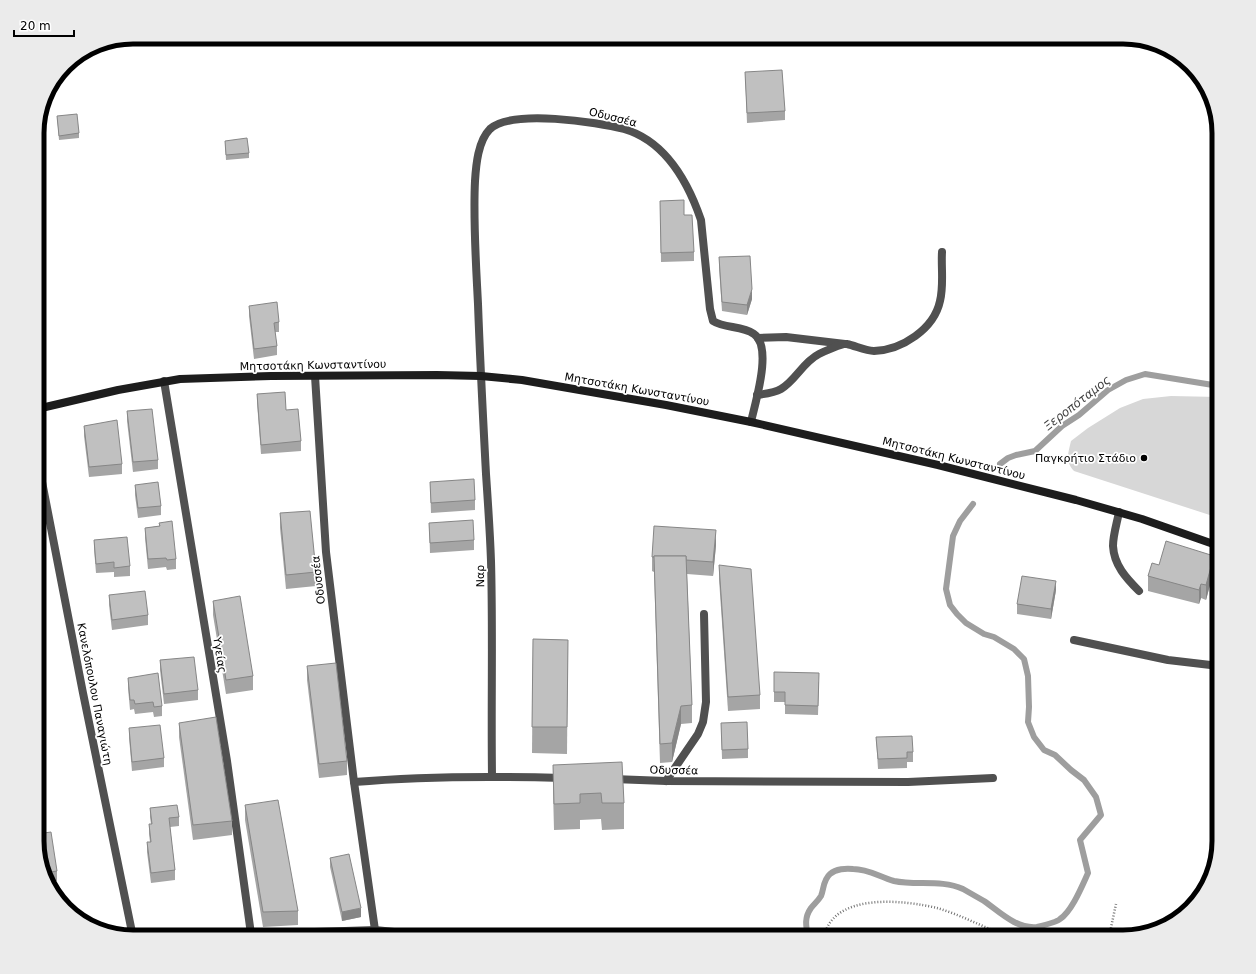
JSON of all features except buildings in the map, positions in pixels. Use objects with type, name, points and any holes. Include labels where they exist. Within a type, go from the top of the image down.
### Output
[{"type":"street","name":"Οδυσσέα","points":[[481,376],[476,267],[476,168],[481,145],[488,130],[502,122],[512,120],[560,119],[598,123],[630,131],[648,139],[656,146],[670,161],[686,185],[701,220],[710,309],[713,321],[718,324],[750,332],[758,338]]},
{"type":"street","points":[[751,422],[763,356],[763,351],[758,338],[786,337],[845,344],[872,351],[885,350],[899,345],[920,332],[934,317],[940,302],[942,284],[942,252]]},
{"type":"street","points":[[757,395],[780,390],[818,354],[845,344]]},
{"type":"street","name":"Οδυσσέα","points":[[315,376],[326,552],[354,782],[375,930]]},
{"type":"street","name":"Μητσοτάκη Κωνσταντίνου","points":[[44,407],[164,381],[203,378],[481,376],[522,380],[751,422],[938,465],[1119,512],[1212,544]]},
{"type":"street","name":"Ναρ","points":[[481,376],[491,560],[492,776]]},
{"type":"street","name":"Υγείας","points":[[164,381],[227,761],[250,930]]},
{"type":"street","name":"Κανελόπουλου Παναγιώτη","points":[[44,492],[132,930]]},
{"type":"street","points":[[1119,512],[1113,545],[1116,561],[1126,578],[1138,591]]},
{"type":"street","points":[[666,781],[698,734],[703,722],[706,702],[704,614]]},
{"type":"street","points":[[1074,640],[1168,660],[1212,665]]},
{"type":"street","points":[[354,782],[428,777],[492,776],[572,778]]},
{"type":"street","name":"Οδυσσέα","points":[[603,779],[666,781],[908,782],[993,778]]},
{"type":"path","points":[[827,930],[828,926],[837,916],[847,909],[858,905],[888,901],[937,908],[993,930]]},
{"type":"path","points":[[1110,930],[1116,904]]},
{"type":"shaded area","name":"Παγκρήτιο Στάδιο","points":[[1171,396],[1212,397],[1212,516],[1074,471],[1069,464],[1068,454],[1071,441],[1088,428],[1120,408],[1143,399]]},
{"type":"waterway","name":"Ξεροπόταμος","points":[[1000,464],[1008,458],[1016,455],[1035,451],[1062,426],[1079,415],[1108,390],[1126,380],[1145,374],[1212,385]]},
{"type":"waterway","name":"Ξεροπόταμος","points":[[807,930],[807,915],[821,896],[828,876],[832,872],[841,869],[864,870],[894,881],[911,883],[937,883],[955,886],[984,901],[1015,923],[1029,927],[1037,927],[1052,923],[1064,915],[1069,910],[1076,898],[1088,873],[1080,840],[1101,815],[1096,797],[1084,780],[1055,755],[1044,750],[1034,737],[1028,722],[1028,676],[1024,659],[1014,649],[966,623],[950,605],[946,589],[953,536],[960,521],[973,504]]},
{"type":"place","name":"Παγκρήτιο Στάδιο","points":[[1144,458]]}]
